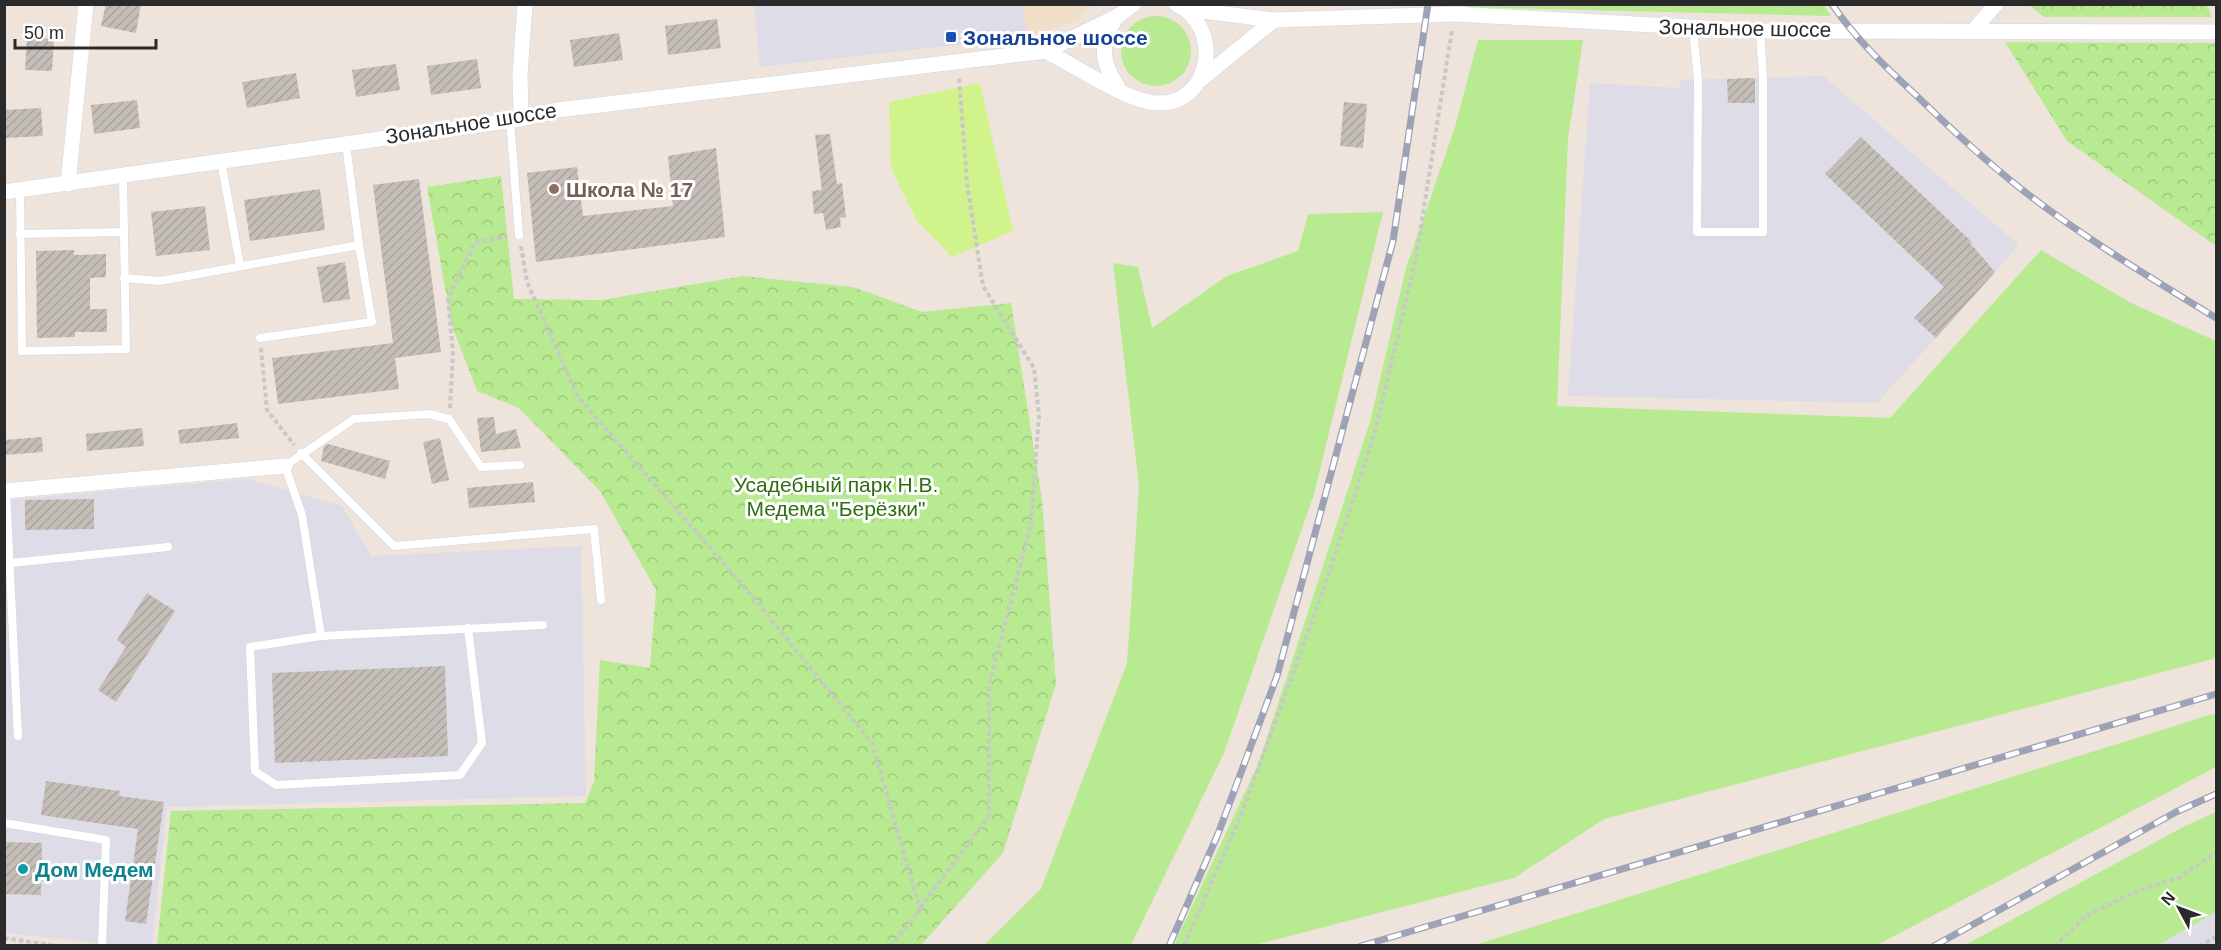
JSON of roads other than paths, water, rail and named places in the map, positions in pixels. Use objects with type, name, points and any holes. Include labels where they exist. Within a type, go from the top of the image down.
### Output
[{"type":"street","points":[[68,184],[86,4]]},
{"type":"street","points":[[515,119],[525,4]]},
{"type":"street","name":"Зональное шоссе","points":[[12,191],[123,177],[346,142],[515,119],[558,110],[1046,51],[1118,16],[1134,4]]},
{"type":"street","points":[[1973,31],[1996,4]]},
{"type":"street","name":"Зональное шоссе","points":[[1181,7],[1274,20],[1455,14],[1760,31],[2217,32]]},
{"type":"street","name":"Зональное шоссе","points":[[1181,7],[1198,22],[1206,39],[1207,61],[1198,82]]},
{"type":"street","name":"Зональное шоссе","points":[[1118,16],[1107,31],[1103,49],[1107,71],[1119,89]]},
{"type":"street","points":[[1046,51],[1138,101],[1160,104],[1182,97],[1274,20]]},
{"type":"street","points":[[5,491],[285,466]]},
{"type":"lane","points":[[1693,29],[1698,80],[1697,232],[1763,232],[1763,78],[1760,31]]},
{"type":"lane","points":[[515,119],[519,235]]},
{"type":"lane","points":[[260,338],[372,322],[359,245],[346,142]]},
{"type":"lane","points":[[221,161],[240,264]]},
{"type":"lane","points":[[12,191],[20,234],[22,351],[126,349],[123,177]]},
{"type":"lane","points":[[20,234],[124,232]]},
{"type":"lane","points":[[124,278],[160,281],[240,264],[359,245]]},
{"type":"lane","points":[[321,636],[302,515],[285,466],[354,419],[429,414],[449,419],[482,467],[520,465]]},
{"type":"lane","points":[[301,453],[394,546],[594,529],[601,600]]},
{"type":"lane","points":[[5,491],[11,563],[18,736]]},
{"type":"lane","points":[[11,563],[168,547]]},
{"type":"lane","points":[[468,628],[482,742],[460,775],[276,785],[255,771],[250,647],[321,636],[468,628],[543,625]]},
{"type":"lane","points":[[4,823],[106,840],[102,945]]},
{"type":"railway","points":[[1169,946],[1218,834],[1277,676],[1393,241],[1428,4]]},
{"type":"railway","points":[[1832,4],[1851,30],[1884,65],[2011,181],[2095,242],[2216,318]]},
{"type":"railway","points":[[1361,946],[2216,694]]},
{"type":"railway","points":[[1934,946],[2176,812],[2216,794]]},
{"type":"place","name":"Зональное шоссе","points":[[951,37]]},
{"type":"place","name":"Школа № 17","points":[[554,189]]},
{"type":"place","name":"Дом Медем","points":[[23,869]]},
{"type":"park label","name":"Усадебный парк Н.В. Медема \"Берёзки\"","points":[[836,496]]}]
